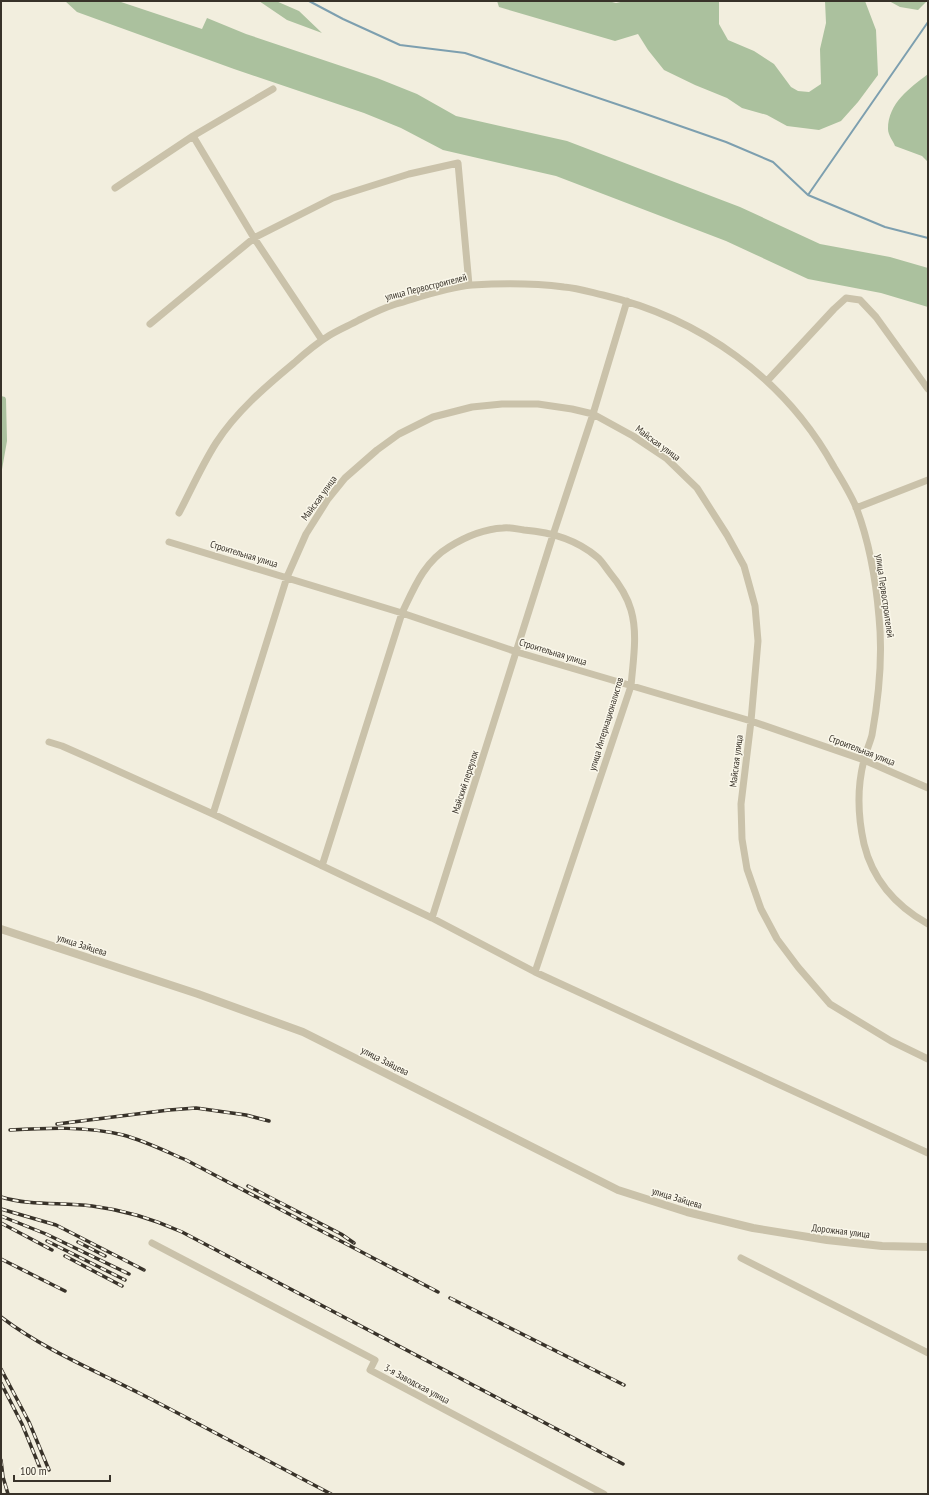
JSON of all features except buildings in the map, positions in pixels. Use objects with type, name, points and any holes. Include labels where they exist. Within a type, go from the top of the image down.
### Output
[{"type":"street","points":[[115,188],[193,136],[273,89]]},
{"type":"street","points":[[193,136],[254,238],[322,340]]},
{"type":"street","points":[[150,324],[254,238],[333,198],[409,174],[458,163],[469,285]]},
{"type":"street","name":"улица Первостроителей","points":[[179,513],[216,443],[241,411],[275,379],[322,340],[384,307],[469,285],[526,284],[568,287],[627,301],[691,327],[727,348],[767,381],[802,417],[827,453],[856,508],[872,565],[882,648],[878,704],[871,740],[864,760],[859,791],[860,820],[864,845],[874,873],[888,893],[911,914],[928,924]]},
{"type":"street","points":[[767,381],[846,298],[860,300],[876,317],[928,389]]},
{"type":"street","name":"Майский переулок","points":[[432,918],[553,534],[593,414],[627,301]]},
{"type":"street","name":"Майская улица","points":[[213,814],[287,577],[306,534],[328,499],[345,478],[377,450],[399,434],[433,417],[472,407],[502,404],[538,404],[593,414],[633,436],[666,458],[696,488],[727,535],[744,566],[756,606],[758,641],[751,721],[741,804],[742,839],[747,869],[761,909],[777,939],[798,967],[830,1004],[891,1041],[928,1059]]},
{"type":"street","points":[[856,508],[928,480]]},
{"type":"street","name":"улица Интернационалистов","points":[[322,866],[402,613],[417,580],[429,564],[448,547],[473,534],[503,528],[534,530],[553,534],[577,543],[598,557],[622,588],[631,610],[634,628],[634,652],[631,686],[535,972]]},
{"type":"street","name":"Строительная улица","points":[[169,542],[402,613],[517,652],[751,721],[864,760],[928,788]]},
{"type":"street","points":[[49,742],[62,746],[213,814],[432,918],[535,972],[928,1153]]},
{"type":"street","name":"улица Зайцева","points":[[1,929],[198,994],[303,1032],[618,1190],[687,1212],[753,1228]]},
{"type":"street","name":"Дорожная улица","points":[[753,1228],[850,1243],[882,1246],[928,1247]]},
{"type":"street","name":"3-я Заводская улица","points":[[152,1243],[375,1360],[370,1370],[604,1494]]},
{"type":"street","points":[[741,1258],[928,1353]]},
{"type":"green space","points":[[65,1],[118,1],[202,29],[207,18],[246,34],[377,78],[417,94],[456,116],[567,141],[740,207],[820,244],[890,257],[928,268],[928,307],[881,293],[808,279],[726,241],[556,176],[443,150],[401,128],[364,113],[234,69],[77,12]]},
{"type":"green space","points":[[259,1],[276,1],[299,11],[322,33],[287,20]]},
{"type":"green space","points":[[497,1],[608,1],[616,3],[625,1],[719,1],[719,24],[728,40],[754,51],[774,64],[791,87],[798,91],[809,92],[821,84],[820,49],[826,23],[825,1],[865,1],[876,30],[878,75],[858,102],[841,121],[819,130],[787,126],[767,115],[742,108],[727,98],[664,70],[648,50],[638,34],[615,41],[499,7]]},
{"type":"green space","points":[[889,1],[927,1],[918,10],[900,7]]},
{"type":"green space","points":[[928,74],[928,162],[922,156],[895,146],[888,129],[892,111],[901,97]]},
{"type":"green space","points":[[1,396],[5,397],[6,399],[7,441],[1,475]]},
{"type":"waterway","points":[[309,1],[343,19],[400,45],[465,53],[726,142],[773,162],[808,195],[885,227],[928,238]]},
{"type":"waterway","points":[[808,195],[928,22]]},
{"type":"railway","points":[[57,1124],[196,1108],[246,1115],[269,1121]]},
{"type":"railway","points":[[10,1130],[53,1128],[95,1130],[123,1135],[155,1146],[186,1160],[438,1292]]},
{"type":"railway","points":[[248,1186],[341,1234],[354,1243]]},
{"type":"railway","points":[[1,1197],[23,1202],[81,1205],[104,1208],[149,1219],[171,1227],[623,1464]]},
{"type":"railway","points":[[1,1209],[56,1225],[144,1270]]},
{"type":"railway","points":[[1,1216],[46,1234],[129,1274]]},
{"type":"railway","points":[[1,1223],[52,1250]]},
{"type":"railway","points":[[47,1241],[125,1280]]},
{"type":"railway","points":[[78,1242],[105,1256]]},
{"type":"railway","points":[[65,1256],[122,1286]]},
{"type":"railway","points":[[1,1259],[65,1291]]},
{"type":"railway","points":[[450,1298],[624,1385]]},
{"type":"railway","points":[[1,1317],[17,1329],[51,1349],[141,1394],[331,1494]]},
{"type":"railway","points":[[1,1369],[29,1422],[49,1470]]},
{"type":"railway","points":[[1,1383],[22,1424],[42,1473]]},
{"type":"railway","points":[[1,1460],[3,1477],[8,1494]]}]
